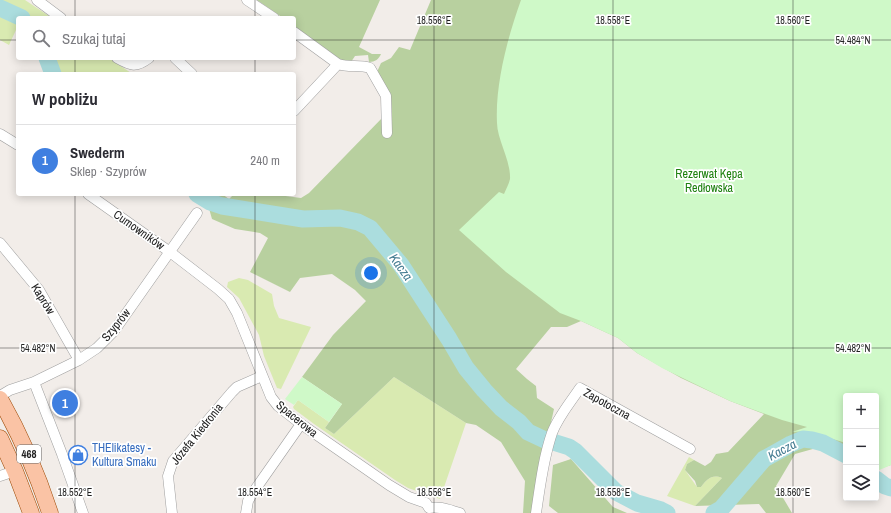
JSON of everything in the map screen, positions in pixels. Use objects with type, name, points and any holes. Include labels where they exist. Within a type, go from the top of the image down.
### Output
[{"type":"main road","name":"468","points":[[0,397],[28,453],[50,513]]},
{"type":"main road","name":"468","points":[[0,438],[7,474],[30,513]]},
{"type":"street","points":[[37,0],[58,16]]},
{"type":"street","points":[[247,0],[271,16]]},
{"type":"street","points":[[296,33],[338,64],[343,66],[364,66],[370,68],[386,96],[387,133]]},
{"type":"street","points":[[121,60],[130,65],[143,63],[147,60]]},
{"type":"street","points":[[177,60],[190,72]]},
{"type":"street","points":[[296,109],[338,64]]},
{"type":"street","points":[[0,134],[16,144]]},
{"type":"street","name":"Cumowników","points":[[91,196],[170,252]]},
{"type":"street","name":"Szyprów","points":[[0,397],[10,390],[34,382],[79,360],[97,348],[114,331],[197,213]]},
{"type":"street","name":"Kaprów","points":[[0,243],[40,290],[79,360]]},
{"type":"street","name":"Spacerowa","points":[[170,252],[229,299],[237,313],[271,397],[274,402],[285,412],[389,486],[426,504],[429,511],[435,507],[460,513]]},
{"type":"street","name":"Józefa Kiedronia","points":[[172,513],[168,476],[173,461],[237,387],[262,376]]},
{"type":"street","points":[[34,382],[83,513]]},
{"type":"street","name":"Zapotoczna","points":[[536,513],[552,433],[559,418],[580,388],[690,449]]},
{"type":"street","points":[[246,513],[248,501],[252,494],[301,424]]},
{"type":"green space","points":[[0,0],[25,0],[49,16],[23,16],[0,6]]},
{"type":"green space","points":[[257,0],[380,0],[359,47],[372,54],[381,54],[375,61],[369,62],[368,55],[355,56],[351,62],[344,62],[296,27],[296,16],[280,16]]},
{"type":"green space","name":"Rezerwat Kępa Redłowska","points":[[431,0],[891,0],[891,465],[879,469],[879,393],[843,393],[843,457],[820,447],[795,454],[776,486],[792,513],[766,513],[759,504],[695,506],[722,478],[713,477],[701,487],[697,487],[695,481],[685,470],[687,464],[694,460],[705,466],[711,462],[716,454],[728,452],[764,414],[730,401],[681,378],[637,353],[618,338],[581,321],[567,327],[551,327],[516,369],[536,386],[537,398],[554,409],[543,450],[531,513],[523,513],[525,481],[501,442],[476,425],[466,423],[394,377],[334,434],[325,428],[342,404],[302,377],[333,335],[366,301],[355,290],[332,274],[300,278],[290,292],[250,272],[268,238],[260,233],[235,229],[212,219],[208,205],[217,196],[225,196],[229,199],[232,196],[286,196],[301,198],[309,193],[383,117],[390,117],[377,72],[381,63],[391,58],[399,47],[410,50]]},
{"type":"green space","name":"Rezerwat Kępa Redłowska","points":[[521,0],[891,0],[891,465],[879,470],[879,393],[843,393],[843,442],[806,431],[792,432],[807,427],[782,420],[730,401],[662,368],[637,353],[618,338],[560,313],[506,272],[459,230],[499,192],[504,194],[510,181],[510,172],[499,136],[497,108],[500,76],[511,29]]},
{"type":"green space","points":[[0,11],[16,18],[16,30],[9,45],[0,40]]},
{"type":"green space","points":[[55,60],[112,60],[130,72],[58,72]]},
{"type":"green space","points":[[239,278],[248,280],[272,294],[274,306],[279,318],[311,327],[281,389],[277,388],[264,356],[259,335],[239,298],[227,287],[228,282]]},
{"type":"green space","points":[[302,377],[342,404],[329,422],[298,400],[294,405],[285,399]]},
{"type":"green space","points":[[394,377],[466,423],[440,499],[408,488],[395,480],[314,424],[293,407],[298,400],[329,422],[325,428],[334,434]]},
{"type":"green space","points":[[689,457],[694,460],[687,464],[685,470],[697,487],[701,487],[713,477],[722,478],[695,506],[667,496]]},
{"type":"green space","points":[[571,459],[613,507],[627,513],[558,513],[549,506],[553,465]]},
{"type":"waterway","name":"Kacza","points":[[0,8],[18,16]]},
{"type":"waterway","name":"Kacza","points":[[48,60],[52,72]]},
{"type":"waterway","name":"Kacza","points":[[200,196],[210,202],[222,206],[303,219],[340,218],[358,222],[370,228],[401,265],[466,368],[484,390],[501,408],[519,422],[528,432],[545,440]]},
{"type":"waterway","name":"Kacza","points":[[714,513],[721,509],[764,459],[791,444],[803,439],[812,440],[823,443],[843,453]]},
{"type":"waterway","name":"Kacza","points":[[553,442],[569,447],[575,451],[616,492],[637,503],[667,513]]},
{"type":"waterway","name":"Kacza","points":[[879,481],[891,488]]},
{"type":"place","name":"Swederm","points":[[65,403]]},
{"type":"place","name":"THElikatesy - Kultura Smaku","points":[[78,455]]}]
